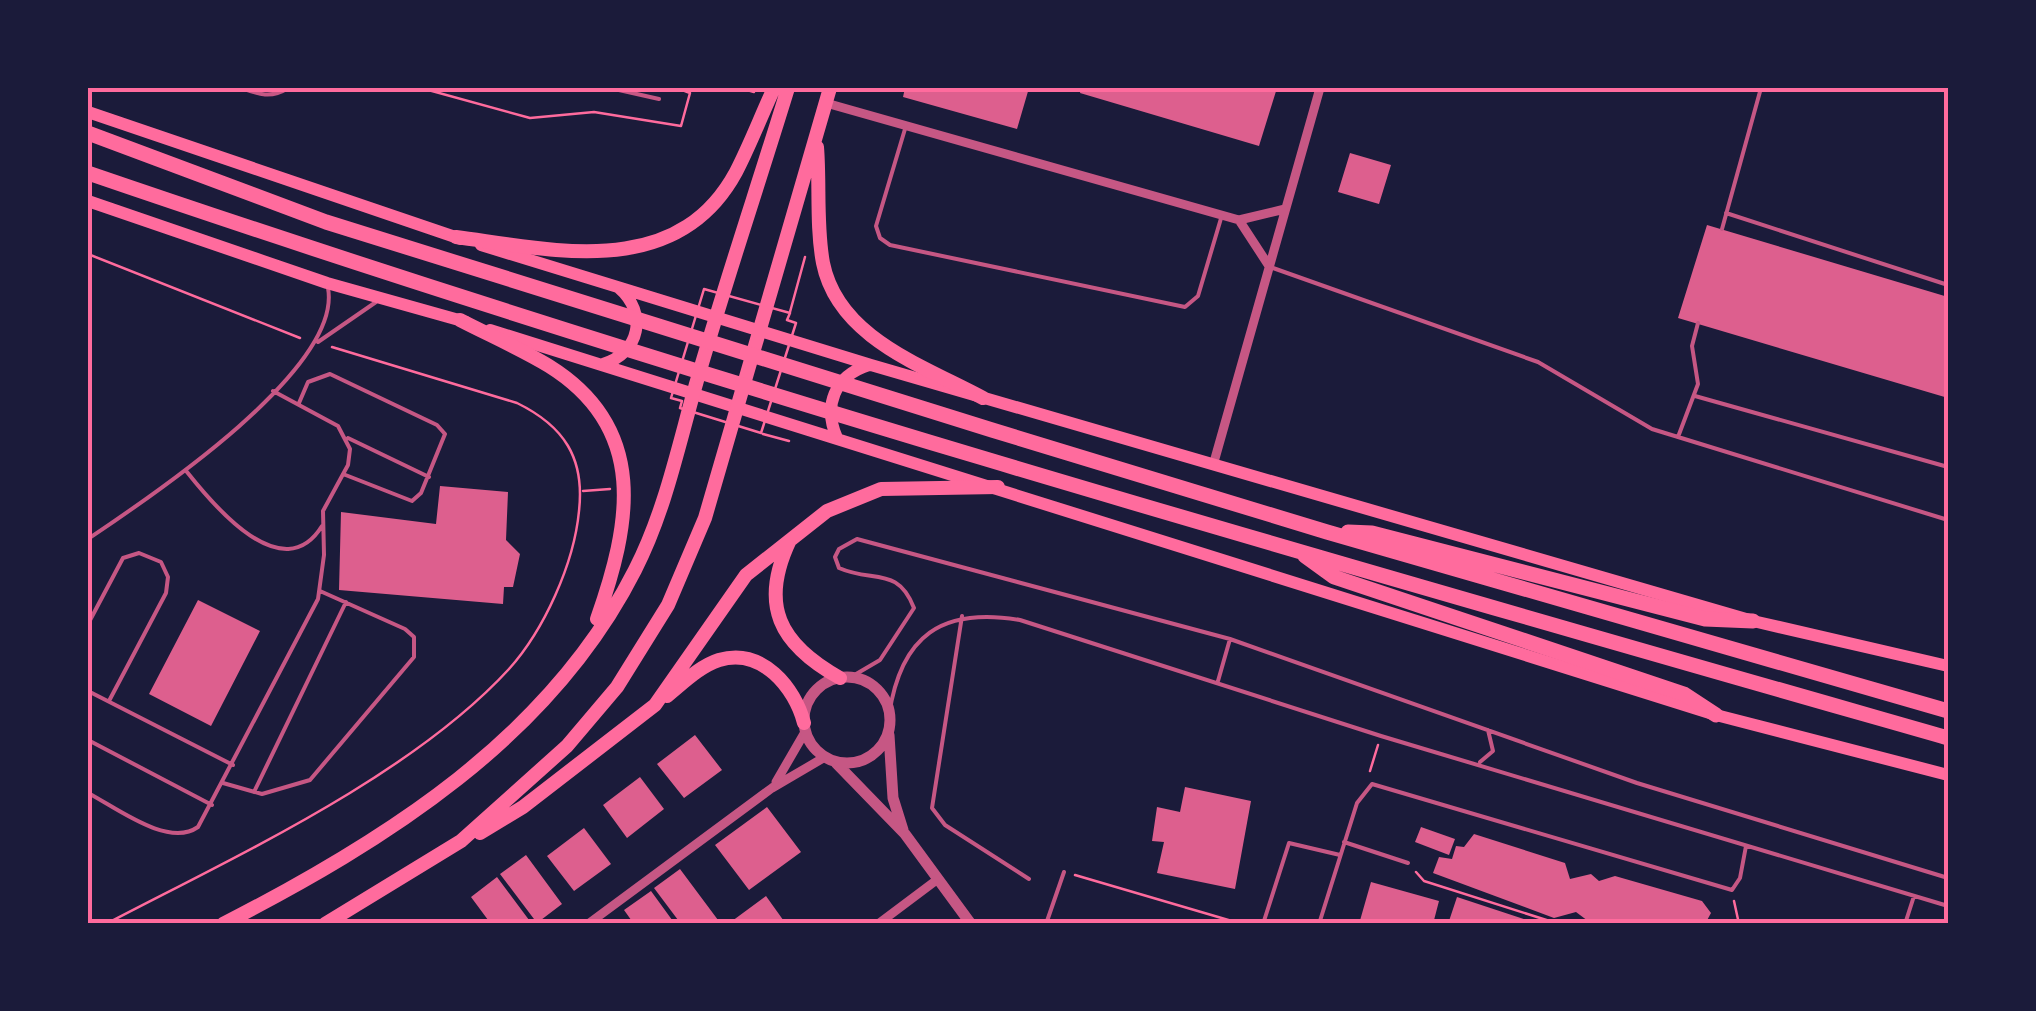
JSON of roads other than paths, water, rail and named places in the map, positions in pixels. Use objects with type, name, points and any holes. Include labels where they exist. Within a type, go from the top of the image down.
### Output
[{"type":"highway","points":[[88,133],[326,222],[992,430],[1328,532],[1948,711]]},
{"type":"highway","points":[[88,173],[317,252],[983,460],[1948,738]]},
{"type":"highway","points":[[1328,532],[1372,533],[1705,619],[1753,622]]},
{"type":"highway","points":[[1302,553],[1334,577],[1684,694],[1716,715]]},
{"type":"main road","points":[[456,238],[582,253],[629,250],[669,236],[704,212],[734,176],[774,88]]},
{"type":"main road","points":[[223,924],[314,877],[404,821],[487,756],[547,695],[590,640],[634,572],[667,496],[694,394],[788,88]]},
{"type":"main road","points":[[461,841],[567,746],[627,672],[689,563],[828,95]]},
{"type":"main road","points":[[88,112],[456,238],[871,365],[1753,622],[1948,666]]},
{"type":"main road","points":[[816,133],[823,263],[835,296],[853,321],[881,343],[983,398]]},
{"type":"main road","points":[[88,201],[327,283],[460,320],[1716,715],[1948,775]]},
{"type":"main road","points":[[600,365],[626,352],[638,324],[629,296],[618,287]]},
{"type":"main road","points":[[460,320],[550,367],[579,389],[599,414],[616,448],[626,487],[626,518],[618,561],[590,640]]},
{"type":"main road","points":[[837,438],[831,424],[834,392],[856,369],[871,365]]},
{"type":"main road","points":[[655,705],[746,575],[827,511],[872,490],[998,488]]},
{"type":"main road","points":[[793,536],[775,576],[774,605],[795,644],[815,664],[845,678]]},
{"type":"main road","points":[[325,924],[523,807],[703,668],[724,658],[759,664],[783,681],[796,698],[804,728]]},
{"type":"street","points":[[1214,462],[1320,88]]},
{"type":"street","points":[[828,95],[906,126],[1239,220],[1285,209]]},
{"type":"street","points":[[1239,220],[1269,266]]},
{"type":"street","points":[[772,788],[804,728],[813,694],[845,678],[880,694],[889,718],[894,798],[905,834]]},
{"type":"street","points":[[588,924],[772,788],[829,759],[856,762],[870,755],[886,737],[889,718]]},
{"type":"street","points":[[804,728],[829,759],[905,834],[971,924]]},
{"type":"street","points":[[878,924],[938,879]]},
{"type":"lane","points":[[241,88],[261,95],[278,95],[288,88]]},
{"type":"lane","points":[[610,88],[660,98]]},
{"type":"lane","points":[[1722,229],[1760,88]]},
{"type":"lane","points":[[906,126],[876,226],[880,238],[890,245],[1186,307],[1198,296],[1222,215]]},
{"type":"lane","points":[[1726,213],[1948,285]]},
{"type":"lane","points":[[1269,266],[1538,362],[1652,429],[1948,520]]},
{"type":"lane","points":[[88,539],[186,470],[273,391],[314,344],[328,318],[327,283]]},
{"type":"lane","points":[[314,344],[383,299]]},
{"type":"lane","points":[[1678,437],[1698,374],[1692,346],[1698,324]]},
{"type":"lane","points":[[298,404],[308,382],[330,374],[438,425],[446,437],[417,498],[406,501],[343,474]]},
{"type":"lane","points":[[273,391],[338,426],[347,437],[429,477]]},
{"type":"lane","points":[[1694,396],[1948,467]]},
{"type":"lane","points":[[88,793],[171,835],[189,833],[198,826],[224,784],[320,591],[324,511],[343,474],[350,449],[347,437]]},
{"type":"lane","points":[[186,470],[238,528],[284,550],[300,549],[322,526]]},
{"type":"lane","points":[[845,678],[880,660],[914,608],[904,586],[892,578],[858,576],[840,568],[835,557],[839,549],[857,539],[1230,640],[1638,783],[1948,878]]},
{"type":"lane","points":[[88,624],[123,558],[147,554],[161,562],[168,577],[166,593],[109,702]]},
{"type":"lane","points":[[224,784],[253,794],[310,780],[414,657],[414,637],[405,630],[320,591]]},
{"type":"lane","points":[[253,794],[346,602]]},
{"type":"lane","points":[[962,616],[932,808],[945,825],[1029,880]]},
{"type":"lane","points":[[889,718],[901,668],[918,642],[938,625],[962,616],[1020,620],[1380,736],[1948,906]]},
{"type":"lane","points":[[1218,681],[1230,640]]},
{"type":"lane","points":[[88,691],[233,764]]},
{"type":"lane","points":[[1476,763],[1494,751],[1488,730]]},
{"type":"lane","points":[[88,740],[212,805]]},
{"type":"lane","points":[[1319,924],[1365,787],[1381,784],[1732,890],[1740,878],[1746,846]]},
{"type":"lane","points":[[1344,842],[1408,863]]},
{"type":"lane","points":[[1263,924],[1289,843],[1340,855]]},
{"type":"lane","points":[[1046,924],[1064,872]]},
{"type":"lane","points":[[1904,924],[1914,896]]}]
